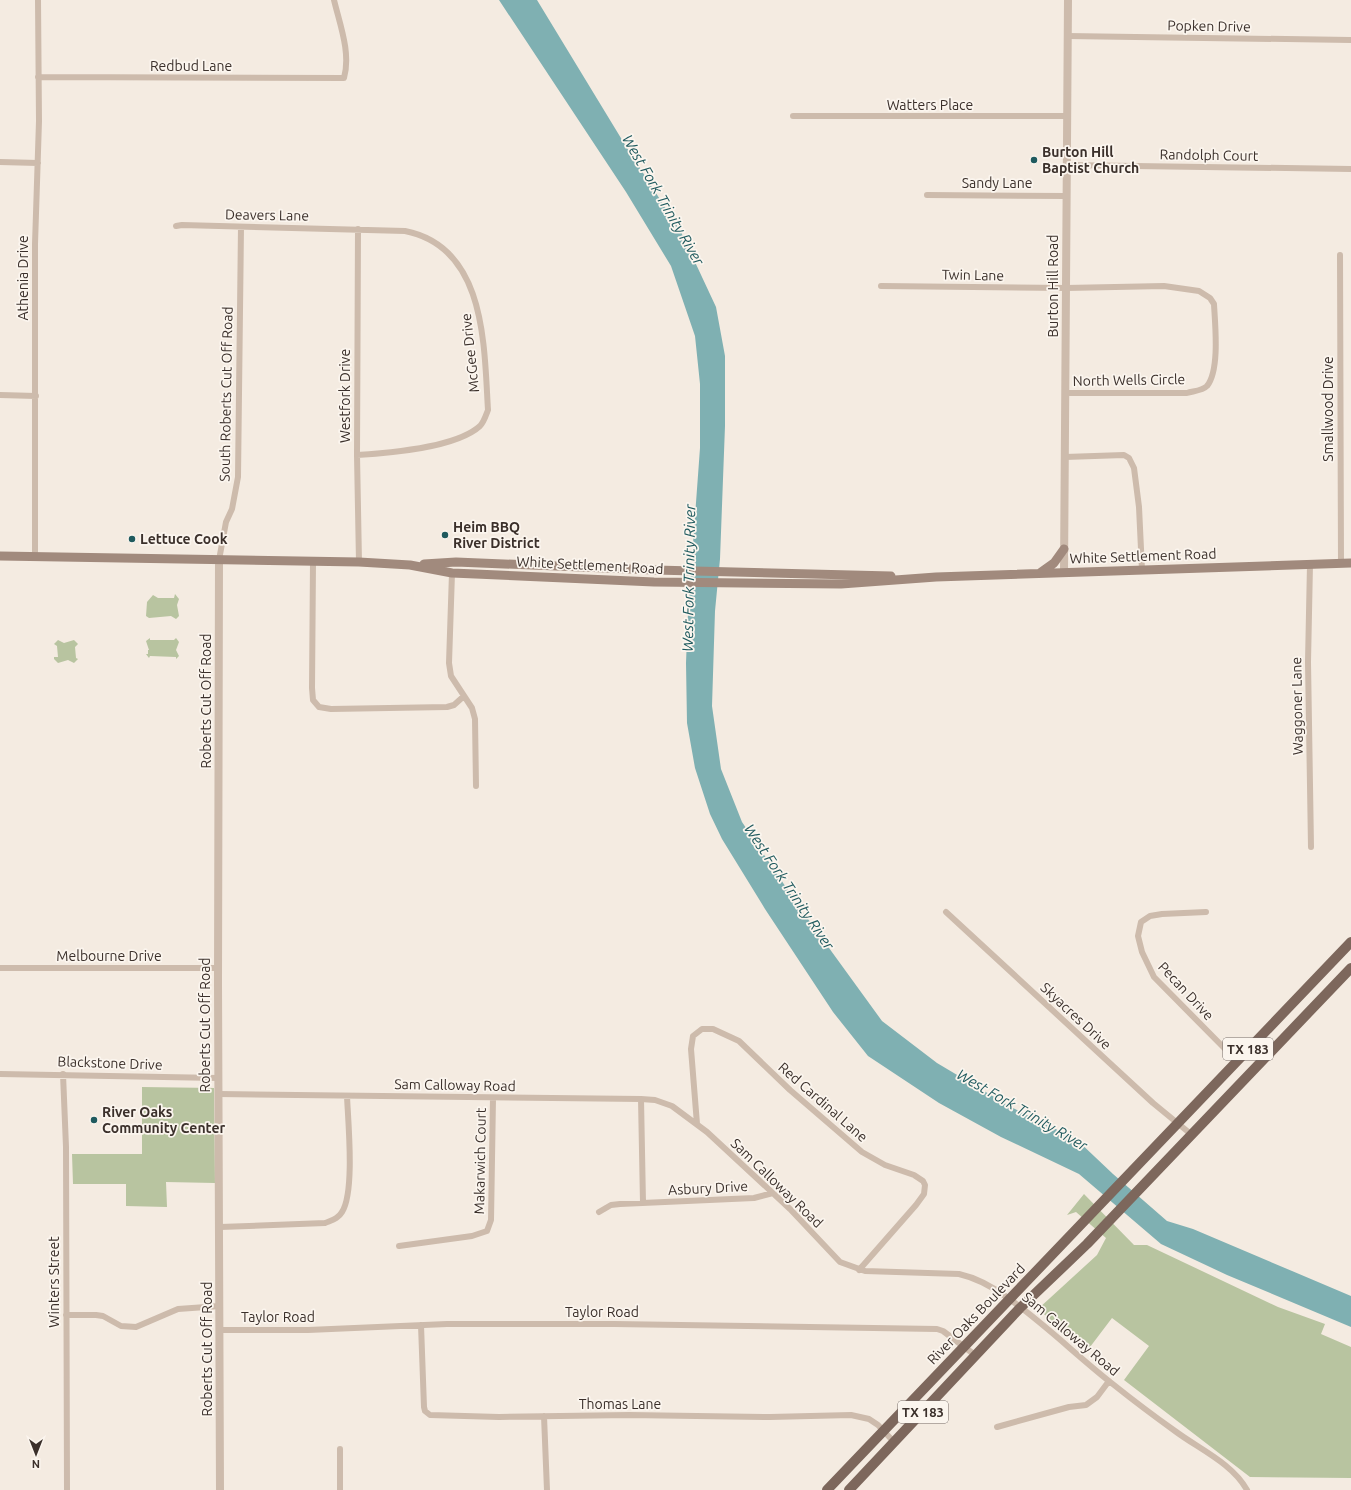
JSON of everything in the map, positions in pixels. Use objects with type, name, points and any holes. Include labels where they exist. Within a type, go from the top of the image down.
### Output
[{"type":"main road","points":[[1040,573],[1054,563],[1064,549]]},
{"type":"main road","name":"White Settlement Road","points":[[0,556],[359,562],[410,565],[456,562],[655,570],[936,577]]},
{"type":"main road","points":[[478,573],[479,563]]},
{"type":"main road","name":"White Settlement Road","points":[[410,565],[452,573],[654,582],[841,584],[936,577],[1351,563]]},
{"type":"main road","name":"TX 183","points":[[1179,1123],[1236,1061],[1351,942]]},
{"type":"main road","name":"TX 183","points":[[1192,1135],[1351,968]]},
{"type":"main road","name":"River Oaks Boulevard","points":[[827,1490],[964,1345],[1179,1123]]},
{"type":"main road","name":"River Oaks Boulevard","points":[[849,1490],[1020,1308],[1087,1244],[1192,1135]]},
{"type":"street","name":"Athenia Drive","points":[[35,557],[35,244],[38,164],[38,0]]},
{"type":"street","name":"Redbud Lane","points":[[38,77],[344,78],[347,68],[346,54],[334,0]]},
{"type":"street","name":"Burton Hill Road","points":[[1064,572],[1068,0]]},
{"type":"street","name":"Popken Drive","points":[[1067,36],[1351,40]]},
{"type":"street","name":"Watters Place","points":[[793,116],[1067,116]]},
{"type":"street","points":[[0,162],[38,164]]},
{"type":"street","name":"Randolph Court","points":[[1066,165],[1351,169]]},
{"type":"street","name":"Sandy Lane","points":[[927,194],[1066,196]]},
{"type":"street","name":"Deavers Lane","points":[[176,226],[358,229]]},
{"type":"street","name":"South Roberts Cut Off Road","points":[[219,560],[226,522],[232,509],[238,477],[241,227]]},
{"type":"street","name":"McGee Drive","points":[[357,455],[379,454],[421,448],[466,435],[481,426],[488,410],[481,318],[473,292],[464,274],[445,248],[418,233],[358,229]]},
{"type":"street","name":"Westfork Drive","points":[[358,229],[357,455],[359,562]]},
{"type":"street","name":"Smallwood Drive","points":[[1340,255],[1341,564]]},
{"type":"street","name":"Twin Lane","points":[[881,286],[1066,288],[1164,286],[1199,291]]},
{"type":"street","name":"North Wells Circle","points":[[1065,393],[1187,393],[1204,389],[1212,378],[1214,368],[1214,304],[1210,298],[1199,291]]},
{"type":"street","points":[[0,395],[36,396]]},
{"type":"street","points":[[1065,457],[1124,455],[1129,458],[1134,468],[1139,507],[1142,570]]},
{"type":"street","name":"Roberts Cut Off Road","points":[[219,560],[218,1078],[220,1227],[220,1490]]},
{"type":"street","points":[[313,562],[312,688],[313,700],[319,707],[331,709],[447,707],[454,704],[464,696]]},
{"type":"street","name":"Waggoner Lane","points":[[1310,564],[1308,662],[1311,847]]},
{"type":"street","points":[[452,573],[449,663],[451,676],[472,708],[475,719],[476,786]]},
{"type":"street","name":"Skyacres Drive","points":[[946,912],[1153,1103],[1192,1135]]},
{"type":"street","name":"Pecan Drive","points":[[1206,912],[1150,916],[1141,922],[1138,936],[1142,952],[1154,977],[1236,1061]]},
{"type":"street","name":"Melbourne Drive","points":[[0,968],[218,968]]},
{"type":"street","name":"Red Cardinal Lane","points":[[697,1124],[691,1049],[693,1036],[702,1029],[713,1029],[740,1041],[790,1090],[862,1152],[885,1165],[914,1175],[923,1181],[925,1185],[924,1194],[859,1270]]},
{"type":"street","name":"Blackstone Drive","points":[[0,1074],[218,1078]]},
{"type":"street","name":"Winters Street","points":[[63,1074],[66,1148],[67,1490]]},
{"type":"street","name":"Sam Calloway Road","points":[[219,1094],[642,1099],[655,1100],[672,1106],[697,1124],[773,1193],[840,1262],[859,1270],[959,1274],[969,1276],[987,1284],[1009,1299],[1109,1381],[1175,1432],[1222,1464],[1242,1481],[1247,1490]]},
{"type":"street","points":[[220,1227],[325,1223],[336,1219],[343,1211],[348,1198],[347,1096]]},
{"type":"street","name":"Makarwich Court","points":[[400,1246],[472,1236],[487,1232],[491,1220],[493,1098]]},
{"type":"street","points":[[642,1099],[643,1203]]},
{"type":"street","name":"Asbury Drive","points":[[599,1212],[611,1205],[754,1198],[773,1193]]},
{"type":"street","points":[[66,1315],[103,1316],[122,1326],[136,1327],[178,1308],[220,1306]]},
{"type":"street","name":"Taylor Road","points":[[220,1330],[308,1330],[421,1325],[606,1324],[937,1329],[943,1331],[964,1345],[975,1355]]},
{"type":"street","name":"Thomas Lane","points":[[421,1325],[424,1407],[427,1414],[499,1417],[629,1415],[770,1417],[851,1415],[869,1419],[884,1431],[894,1442]]},
{"type":"street","points":[[997,1428],[1069,1408],[1086,1405],[1097,1396],[1109,1381]]},
{"type":"street","points":[[544,1416],[547,1490]]},
{"type":"street","points":[[340,1449],[340,1490]]},
{"type":"green space","points":[[175,594],[179,599],[177,605],[179,616],[176,619],[171,616],[149,618],[146,616],[147,602],[153,595],[158,598],[174,598]]},
{"type":"green space","points":[[150,638],[150,640],[174,640],[176,638],[179,642],[176,650],[179,656],[176,659],[176,657],[150,656],[149,658],[146,654],[148,654],[149,650],[146,641]]},
{"type":"green space","points":[[58,640],[64,643],[74,640],[78,644],[75,647],[76,658],[78,659],[74,663],[68,660],[58,663],[54,659],[54,657],[58,657],[57,646],[54,644]]},
{"type":"green space","points":[[142,1087],[214,1088],[215,1183],[166,1182],[167,1207],[126,1206],[126,1184],[73,1184],[72,1154],[142,1154]]},
{"type":"green space","points":[[1084,1194],[1134,1245],[1147,1245],[1278,1307],[1325,1324],[1321,1334],[1351,1347],[1351,1478],[1250,1477],[1124,1380],[1149,1346],[1112,1318],[1087,1351],[1038,1309],[1097,1255],[1106,1238],[1076,1212],[1067,1215]]},
{"type":"water","points":[[499,0],[537,0],[627,148],[681,232],[716,307],[725,356],[725,426],[720,559],[715,611],[712,706],[721,769],[742,822],[800,908],[882,1021],[937,1063],[1011,1107],[1076,1139],[1113,1174],[1167,1221],[1193,1229],[1351,1296],[1351,1327],[1227,1275],[1161,1244],[1079,1174],[1001,1137],[939,1103],[868,1056],[833,1012],[765,909],[722,839],[710,814],[695,768],[687,723],[686,663],[688,612],[700,448],[700,384],[695,336],[671,266],[626,192]]},
{"type":"place","name":"Burton Hill Baptist Church","points":[[1034,160]]},
{"type":"place","name":"Heim BBQ River District","points":[[445,535]]},
{"type":"place","name":"Lettuce Cook","points":[[132,539]]},
{"type":"place","name":"River Oaks Community Center","points":[[94,1120]]},
{"type":"water label","name":"West Fork Trinity River","points":[[663,200]]},
{"type":"water label","name":"West Fork Trinity River","points":[[689,578]]},
{"type":"water label","name":"West Fork Trinity River","points":[[789,887]]},
{"type":"water label","name":"West Fork Trinity River","points":[[1022,1110]]}]
